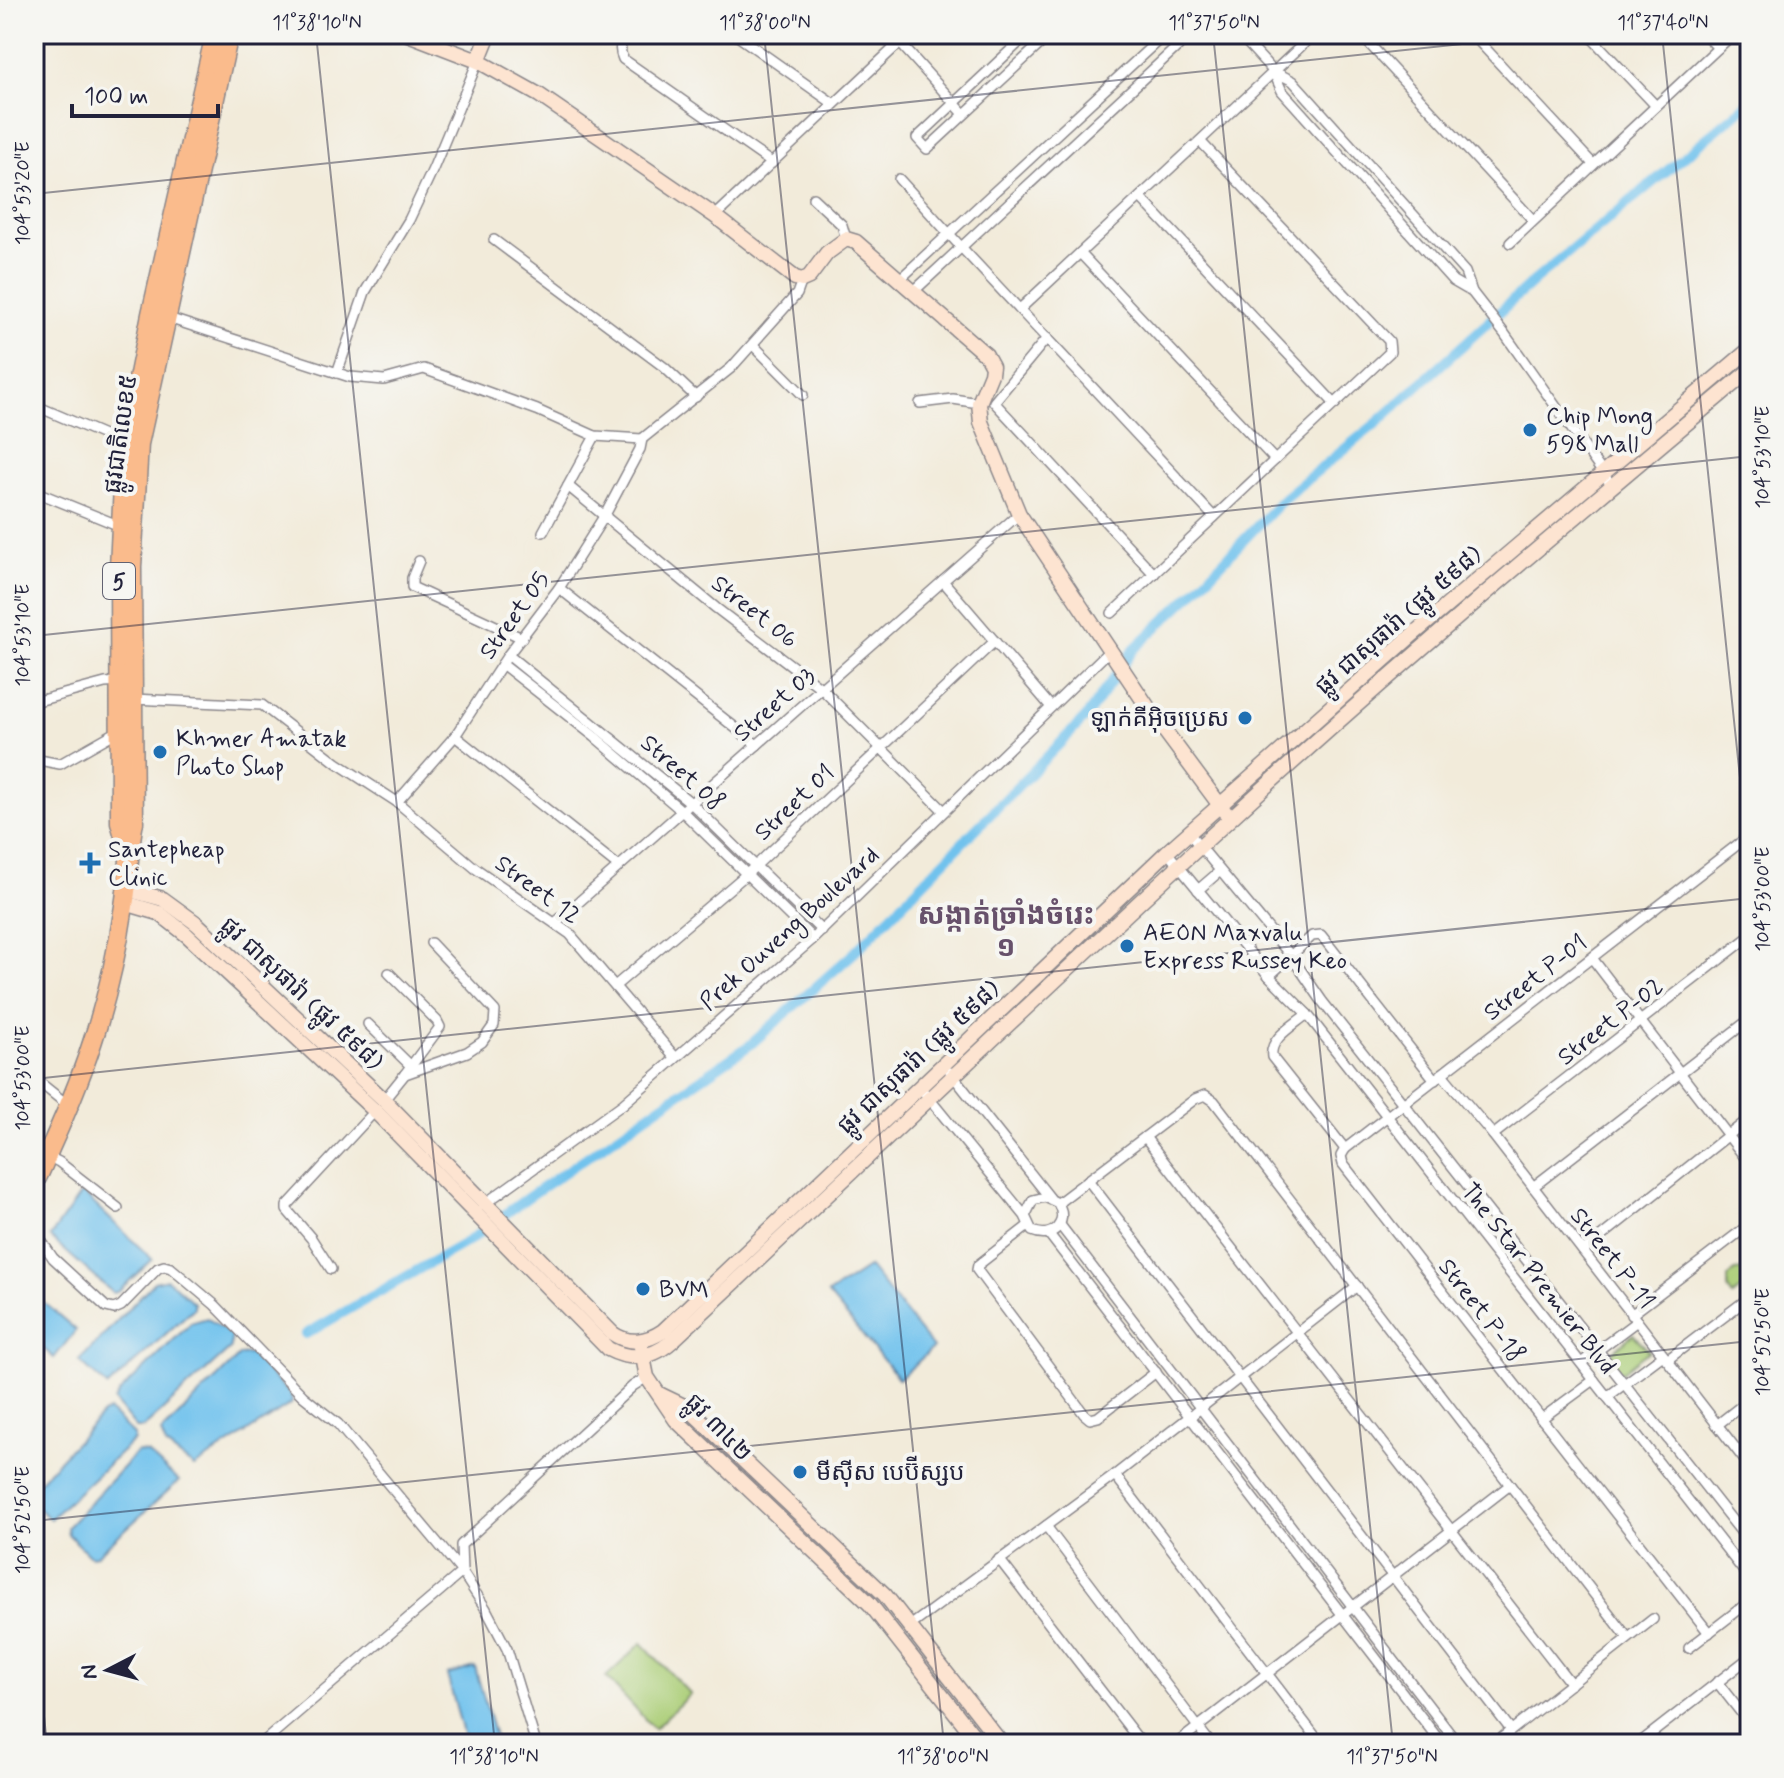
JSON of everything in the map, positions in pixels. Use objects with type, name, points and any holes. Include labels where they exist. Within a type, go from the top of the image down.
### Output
[{"type":"highway","name":"ផ្លូវជាតិលេខ៥","points":[[215,34],[215,67]]},
{"type":"highway","name":"ផ្លូវជាតិលេខ៥","points":[[34,1183],[44,1153],[69,1110],[100,1020],[126,896],[128,849],[134,822],[125,444],[215,67],[229,34]]},
{"type":"highway","name":"ផ្លូវជាតិលេខ៥","points":[[128,849],[120,822],[120,526],[139,444],[158,316]]},
{"type":"main road","points":[[408,34],[478,61],[552,104],[715,216],[795,278],[802,280],[809,277],[827,253],[846,239],[856,242],[986,355],[992,366],[979,403],[981,422],[1019,514],[1128,677],[1230,818]]},
{"type":"main road","points":[[478,61],[489,34]]},
{"type":"main road","name":"ផ្លូវ ជាសុផារ៉ា (ផ្លូវ ៥៩៨)","points":[[126,896],[151,894],[176,907],[231,966],[380,1105],[482,1210],[608,1349],[624,1356],[642,1357],[665,1348],[924,1092],[942,1064],[1167,852],[1351,689],[1750,349]]},
{"type":"main road","name":"ផ្លូវ ជាសុផារ៉ា (ផ្លូវ ៥៩៨)","points":[[504,1234],[616,1336],[641,1341],[663,1331],[924,1092],[952,1076],[1178,865],[1361,702],[1750,370]]},
{"type":"main road","points":[[1351,689],[1361,702]]},
{"type":"main road","points":[[973,1035],[984,1046]]},
{"type":"main road","points":[[641,1341],[647,1377],[661,1395]]},
{"type":"main road","name":"ផ្លូវ ៣៤២","points":[[661,1395],[688,1408],[885,1595],[1002,1744]]},
{"type":"main road","name":"ផ្លូវ ៣៤២","points":[[661,1395],[676,1420],[870,1604],[980,1744]]},
{"type":"street","points":[[627,34],[620,44],[623,59],[772,163]]},
{"type":"street","points":[[735,34],[834,104]]},
{"type":"street","points":[[878,34],[898,45],[964,114]]},
{"type":"street","points":[[715,216],[909,34]]},
{"type":"street","points":[[1028,34],[917,138],[927,149],[1051,34]]},
{"type":"street","points":[[914,291],[1191,34]]},
{"type":"street","points":[[1239,34],[1273,71],[1282,91],[1427,253],[1453,281],[1472,292],[1483,305],[1612,486]]},
{"type":"street","points":[[1020,309],[1314,34]]},
{"type":"street","points":[[1360,34],[1533,220]]},
{"type":"street","points":[[1472,34],[1593,164]]},
{"type":"street","points":[[1588,34],[1656,106]]},
{"type":"street","points":[[1705,34],[1718,48]]},
{"type":"street","points":[[1510,243],[1733,34]]},
{"type":"street","points":[[900,279],[1162,37],[1171,53]]},
{"type":"street","points":[[337,373],[365,292],[409,220],[478,61]]},
{"type":"street","points":[[1273,71],[1293,81],[1438,242],[1465,272],[1472,292]]},
{"type":"street","points":[[1073,119],[1085,132]]},
{"type":"street","points":[[1112,613],[1390,352],[1389,341],[1200,141]]},
{"type":"street","points":[[899,179],[1214,517]]},
{"type":"street","points":[[1379,199],[1390,189]]},
{"type":"street","points":[[1140,197],[1335,404]]},
{"type":"street","points":[[813,198],[842,225],[846,239]]},
{"type":"street","points":[[494,240],[664,367],[696,397]]},
{"type":"street","points":[[1427,253],[1438,242]]},
{"type":"street","points":[[1080,253],[1275,460]]},
{"type":"street","points":[[158,316],[337,373],[384,380],[424,369],[537,410],[595,436],[642,439],[754,346],[797,294],[802,280]]},
{"type":"street","points":[[1047,338],[994,402],[1154,574]]},
{"type":"street","points":[[754,346],[803,395]]},
{"type":"street","points":[[920,403],[953,399],[979,403]]},
{"type":"street","points":[[34,405],[125,444]]},
{"type":"street","points":[[543,532],[595,436]]},
{"type":"street","name":"Street 05","points":[[397,802],[455,736],[505,660],[559,588],[605,515],[640,449],[642,439]]},
{"type":"street","name":"Street 06","points":[[568,486],[716,608],[821,688],[944,811]]},
{"type":"street","points":[[34,491],[120,526]]},
{"type":"street","name":"Street 03","points":[[555,923],[1019,514]]},
{"type":"street","points":[[419,561],[412,587],[522,638]]},
{"type":"street","points":[[943,581],[1051,707]]},
{"type":"street","points":[[559,588],[757,745]]},
{"type":"street","name":"Street 01","points":[[615,986],[747,874],[995,641]]},
{"type":"street","name":"Prek Ouveng Boulevard","points":[[482,1210],[623,1104],[813,939],[1051,707],[1112,653]]},
{"type":"street","points":[[505,660],[598,732],[813,939]]},
{"type":"street","points":[[34,702],[105,683],[120,682]]},
{"type":"street","name":"Street 12","points":[[133,699],[262,705],[337,763],[397,802],[475,868],[570,934],[675,1057]]},
{"type":"street","points":[[34,759],[60,764],[120,730]]},
{"type":"street","name":"Street 08","points":[[598,732],[691,803],[822,931]]},
{"type":"street","points":[[455,736],[619,867]]},
{"type":"street","name":"The Star Premier Blvd","points":[[1189,833],[1294,954],[1313,988],[1750,1543]]},
{"type":"street","name":"Street P-01","points":[[1345,1149],[1750,835]]},
{"type":"street","name":"The Star Premier Blvd","points":[[1167,852],[1269,976],[1307,1014],[1750,1579]]},
{"type":"street","points":[[1198,890],[1220,871]]},
{"type":"street","name":"Street P-11","points":[[1294,954],[1312,936],[1321,935],[1439,1077],[1493,1135],[1750,1467]]},
{"type":"street","name":"Street P-02","points":[[1493,1135],[1750,936]]},
{"type":"street","points":[[408,1070],[467,1052],[482,1042],[496,1018],[495,1011],[431,943]]},
{"type":"street","points":[[1269,976],[1294,954]]},
{"type":"street","points":[[1592,958],[1750,1164]]},
{"type":"street","points":[[331,1269],[287,1206],[380,1105],[440,1027],[389,973]]},
{"type":"street","name":"Street P-18","points":[[1307,1014],[1274,1042],[1272,1057],[1345,1149],[1341,1156],[1343,1164],[1709,1633]]},
{"type":"street","points":[[1533,1187],[1750,1019]]},
{"type":"street","points":[[368,1024],[408,1070]]},
{"type":"street","points":[[924,1092],[1025,1216],[1028,1226],[1037,1234],[1049,1234],[1060,1225],[1062,1214],[1054,1201],[942,1064]]},
{"type":"street","points":[[34,1078],[69,1110]]},
{"type":"street","points":[[1054,1201],[1088,1180],[1195,1099],[1205,1095],[1214,1101],[1628,1638]]},
{"type":"street","points":[[1583,1251],[1750,1118]]},
{"type":"street","points":[[1145,1137],[1571,1684]]},
{"type":"street","points":[[44,1153],[118,1208]]},
{"type":"street","points":[[1088,1180],[1511,1730]]},
{"type":"street","points":[[1025,1216],[1033,1200],[1045,1197],[1054,1201]]},
{"type":"street","points":[[1581,1363],[1750,1224]]},
{"type":"street","points":[[1060,1225],[1458,1744]]},
{"type":"street","points":[[1028,1226],[978,1265],[977,1270],[1084,1414],[1090,1419],[1098,1417],[1156,1372]]},
{"type":"street","points":[[34,1230],[53,1258],[106,1307],[114,1309],[121,1306],[158,1268],[171,1268],[215,1305],[303,1396],[338,1424],[462,1572],[486,1609],[507,1649],[536,1744]]},
{"type":"street","points":[[1049,1234],[1442,1744]]},
{"type":"street","points":[[910,1626],[1115,1475],[1357,1286]]},
{"type":"street","points":[[1607,1397],[1750,1297]]},
{"type":"street","points":[[462,1572],[461,1545],[633,1386],[647,1377]]},
{"type":"street","points":[[1541,1419],[1594,1380]]},
{"type":"street","points":[[1717,1425],[1750,1399]]},
{"type":"street","points":[[1115,1475],[1321,1744]]},
{"type":"street","points":[[1176,1744],[1510,1485]]},
{"type":"street","points":[[1046,1526],[1211,1744]]},
{"type":"street","points":[[999,1559],[1142,1744]]},
{"type":"street","points":[[261,1744],[462,1572]]},
{"type":"street","points":[[1689,1648],[1750,1601]]},
{"type":"street","points":[[1494,1744],[1653,1619]]},
{"type":"street","points":[[1638,1744],[1750,1657]]},
{"type":"street","points":[[1717,1682],[1750,1724]]},
{"type":"green space","points":[[1735,1271],[1750,1272],[1750,1282],[1733,1296],[1728,1288],[1728,1278]]},
{"type":"green space","points":[[1633,1334],[1649,1351],[1621,1373],[1608,1356]]},
{"type":"green space","points":[[642,1643],[690,1694],[654,1729],[606,1677]]},
{"type":"water","points":[[82,1192],[152,1259],[119,1291],[113,1293],[50,1237]]},
{"type":"water","points":[[869,1267],[933,1348],[899,1379],[828,1294]]},
{"type":"water","points":[[167,1279],[194,1303],[194,1308],[108,1387],[79,1361],[154,1282]]},
{"type":"water","points":[[34,1294],[76,1330],[54,1358],[34,1340]]},
{"type":"water","points":[[207,1318],[231,1335],[231,1348],[143,1428],[136,1428],[114,1401],[118,1394],[191,1323]]},
{"type":"water","points":[[250,1354],[291,1395],[292,1403],[194,1467],[166,1446],[161,1433],[240,1355]]},
{"type":"water","points":[[109,1411],[134,1435],[134,1440],[50,1519],[34,1505],[34,1487],[102,1414]]},
{"type":"water","points":[[137,1452],[147,1453],[179,1481],[97,1555],[90,1556],[68,1534],[67,1527]]},
{"type":"water","points":[[475,1667],[497,1744],[466,1744],[447,1675]]},
{"type":"waterway","points":[[306,1334],[470,1240],[750,1045],[854,953],[1086,717],[1134,649],[1284,498],[1378,422],[1535,280],[1750,102]]},
{"type":"place","name":"Chip Mong 598 Mall","points":[[1530,430]]},
{"type":"place","name":"ឡាក់គីអ៊ិចប្រេស","points":[[1245,718]]},
{"type":"place","name":"Khmer Amatak Photo Shop","points":[[160,752]]},
{"type":"place","name":"Santepheap Clinic","points":[[90,863]]},
{"type":"place","name":"AEON Maxvalu Express Russey Keo","points":[[1127,946]]},
{"type":"place","name":"BVM","points":[[643,1289]]},
{"type":"place","name":"មីសុីស បេប៊ីស្សប","points":[[800,1472]]},
{"type":"district","name":"សង្កាត់ច្រាំងចំរេះ ១","points":[[1006,930]]}]
